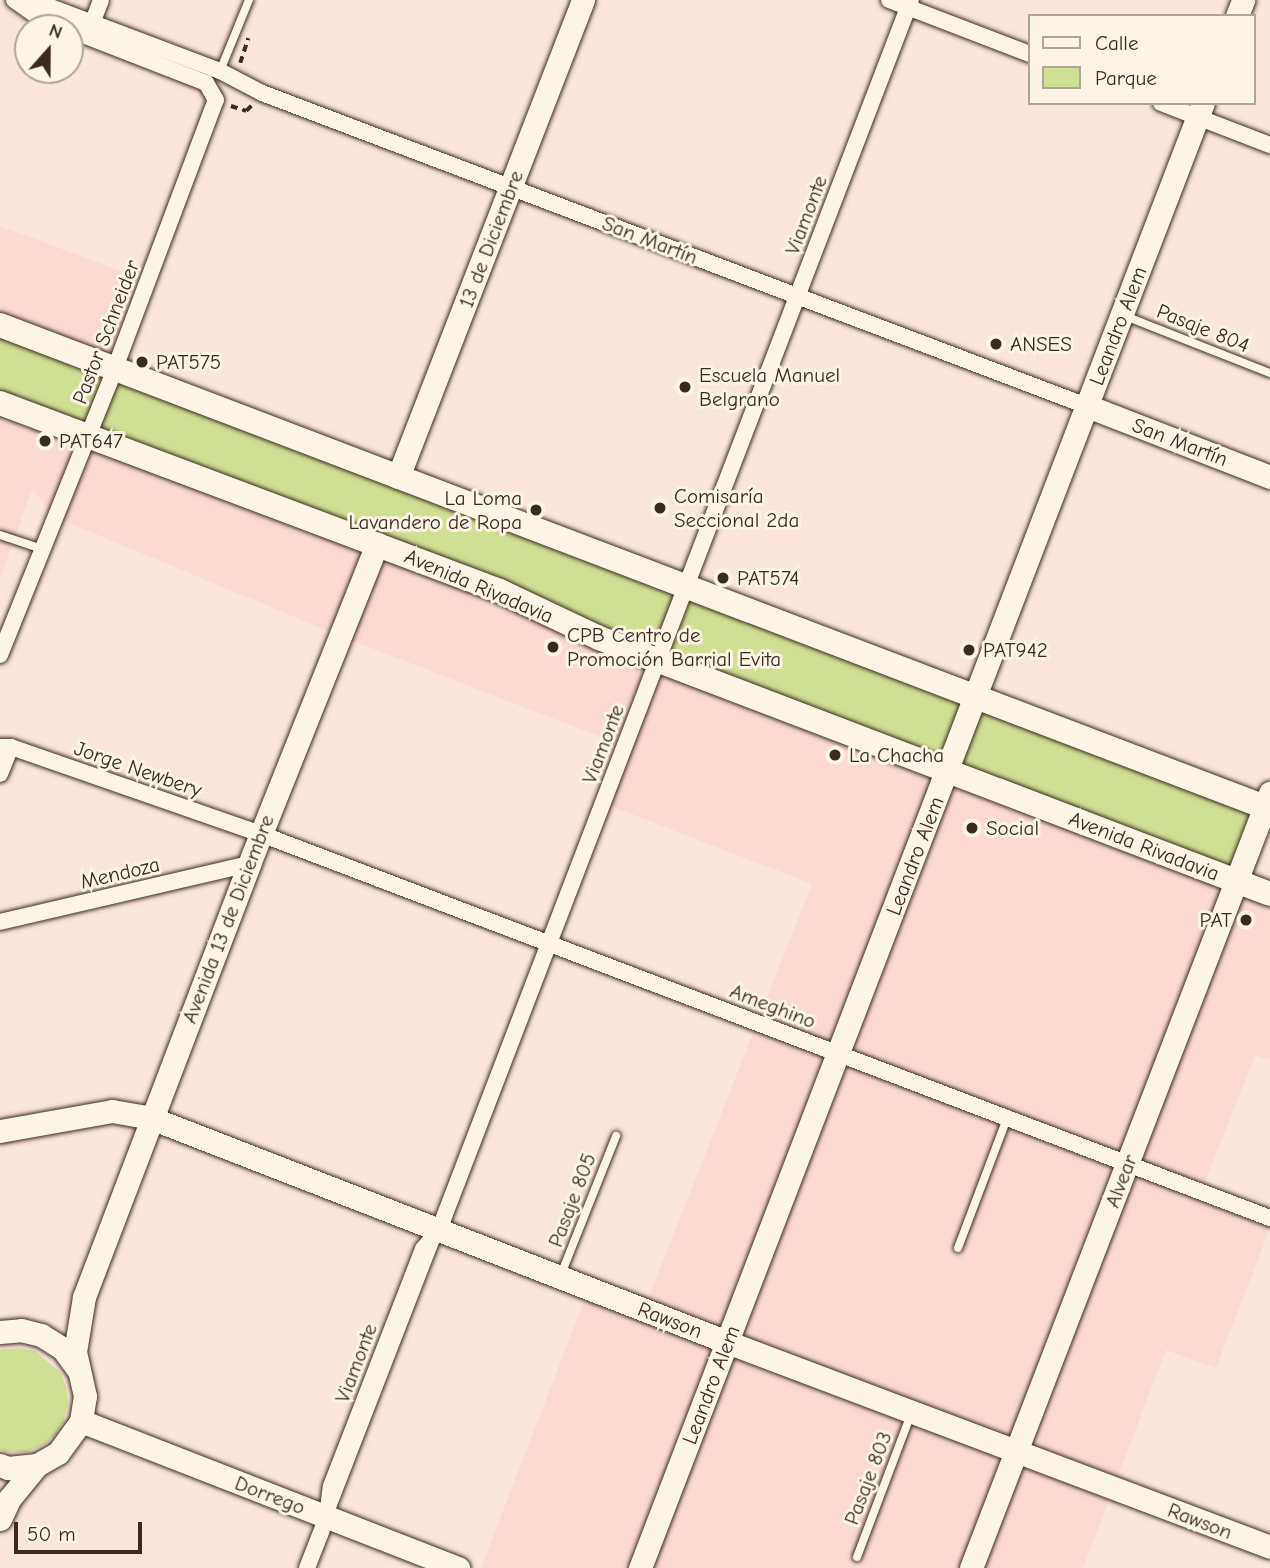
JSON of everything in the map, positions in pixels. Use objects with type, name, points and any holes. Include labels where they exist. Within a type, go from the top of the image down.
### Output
[{"type":"main road","name":"13 de Diciembre","points":[[398,477],[583,0]]},
{"type":"main road","name":"Leandro Alem","points":[[640,1568],[1201,110]]},
{"type":"main road","points":[[0,325],[976,697],[1268,803]]},
{"type":"main road","name":"Avenida Rivadavia","points":[[0,403],[500,591],[599,638],[1270,894]]},
{"type":"main road","name":"San Martín","points":[[1087,406],[1270,477]]},
{"type":"main road","name":"Avenida 13 de Diciembre","points":[[84,1297],[249,864],[377,544]]},
{"type":"main road","name":"Alvear","points":[[971,1568],[1268,803]]},
{"type":"main road","name":"Rawson","points":[[0,1131],[111,1111],[151,1118],[727,1342],[1270,1547]]},
{"type":"main road","points":[[41,1335],[62,1325],[84,1297]]},
{"type":"main road","points":[[3,1505],[37,1465],[58,1453],[81,1421],[85,1396],[79,1371],[76,1337],[84,1297]]},
{"type":"main road","points":[[0,1332],[21,1330],[41,1335],[63,1349],[79,1371]]},
{"type":"main road","name":"Dorrego","points":[[81,1421],[458,1568]]},
{"type":"main road","points":[[0,1465],[8,1468],[37,1465]]},
{"type":"street","points":[[14,0],[34,14]]},
{"type":"street","name":"San Martín","points":[[32,0],[220,71],[262,93],[1087,406]]},
{"type":"street","points":[[93,21],[101,0]]},
{"type":"street","points":[[889,0],[910,4],[1028,53]]},
{"type":"street","name":"Viamonte","points":[[307,1568],[327,1517],[331,1486],[423,1249],[439,1230],[910,4]]},
{"type":"street","name":"Pastor Schneider","points":[[0,655],[88,436],[216,100],[206,83],[84,35]]},
{"type":"street","points":[[1172,105],[1201,110],[1270,145]]},
{"type":"street","points":[[0,774],[6,747]]},
{"type":"street","name":"Jorge Newbery","points":[[6,747],[261,834]]},
{"type":"street","name":"Ameghino","points":[[261,834],[1270,1218]]},
{"type":"street","name":"Mendoza","points":[[0,922],[249,864]]},
{"type":"lane","points":[[220,71],[249,0]]},
{"type":"lane","name":"Pasaje 804","points":[[1122,315],[1270,373]]},
{"type":"lane","points":[[0,536],[42,549]]},
{"type":"lane","points":[[958,1248],[1007,1118]]},
{"type":"lane","name":"Pasaje 805","points":[[560,1277],[616,1136]]},
{"type":"lane","name":"Pasaje 803","points":[[857,1557],[912,1411]]},
{"type":"path","points":[[227,116],[231,105],[246,111]]},
{"type":"shaded area","points":[[0,226],[148,281],[90,436],[1270,894],[1270,1060],[1255,1055],[1201,1192],[1270,1218],[1270,1228],[1216,1368],[1166,1350],[1083,1568],[481,1568],[589,1288],[644,1309],[812,884],[603,803],[624,746],[340,636],[55,517],[32,489],[0,579]]},
{"type":"green space","points":[[0,325],[1269,812],[1241,885],[0,409]]},
{"type":"green space","points":[[19,1348],[35,1351],[60,1372],[68,1403],[64,1420],[56,1434],[43,1445],[27,1452],[8,1452],[0,1450],[0,1350]]},
{"type":"place","name":"ANSES","points":[[996,344]]},
{"type":"place","name":"PAT575","points":[[142,362]]},
{"type":"place","name":"Escuela Manuel Belgrano","points":[[685,387]]},
{"type":"place","name":"PAT647","points":[[45,441]]},
{"type":"place","name":"Comisaría Seccional 2da","points":[[660,508]]},
{"type":"place","name":"La Loma Lavandero de Ropa","points":[[536,510]]},
{"type":"place","name":"PAT574","points":[[723,578]]},
{"type":"place","name":"CPB Centro de Promoción Barrial Evita","points":[[553,647]]},
{"type":"place","name":"PAT942","points":[[969,650]]},
{"type":"place","name":"La Chacha","points":[[835,755]]},
{"type":"place","name":"Social","points":[[972,828]]},
{"type":"place","name":"PAT","points":[[1246,920]]}]
